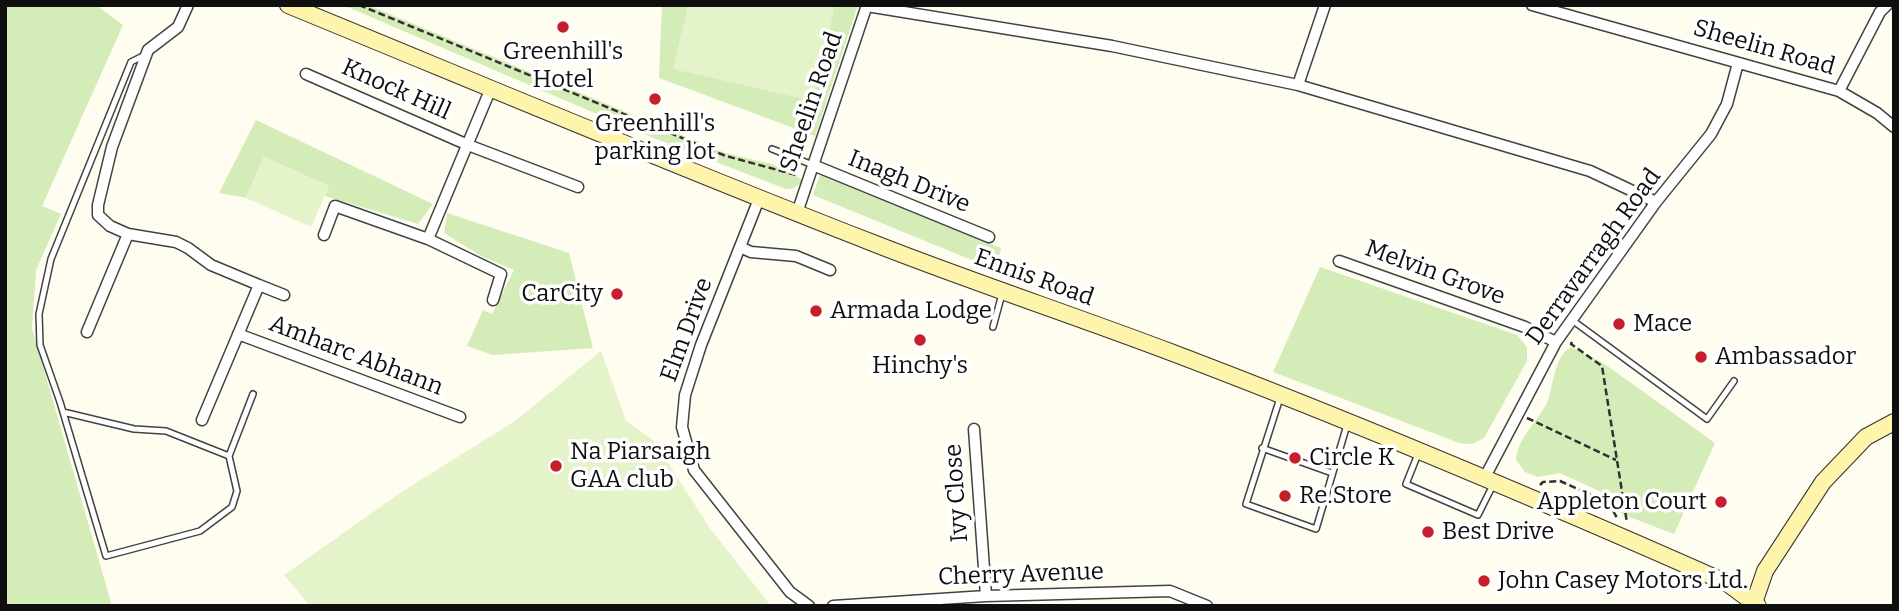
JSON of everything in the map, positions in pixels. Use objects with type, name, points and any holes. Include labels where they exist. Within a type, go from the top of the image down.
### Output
[{"type":"main road","name":"Ennis Road","points":[[288,5],[759,199],[1173,353],[1490,479],[1727,583],[1756,604]]},
{"type":"main road","points":[[1756,604],[1765,571],[1823,482],[1866,437],[1894,422]]},
{"type":"street","points":[[1298,85],[1325,5]]},
{"type":"street","name":"Sheelin Road","points":[[1532,5],[1839,90],[1877,113],[1894,127]]},
{"type":"street","points":[[1839,90],[1880,12],[1887,5]]},
{"type":"street","name":"Amharc Abhann","points":[[187,6],[178,27],[148,50],[112,147],[98,215],[110,226],[128,234],[176,242],[188,247],[211,265],[284,295]]},
{"type":"street","name":"Sheelin Road","points":[[797,213],[867,6]]},
{"type":"street","points":[[867,6],[1112,46],[1298,85],[1590,172],[1657,202]]},
{"type":"street","name":"Derravarragh Road","points":[[1490,479],[1517,413],[1556,342],[1577,323],[1657,202],[1712,134],[1727,104],[1738,63]]},
{"type":"street","name":"Knock Hill","points":[[306,74],[468,145],[579,187]]},
{"type":"street","name":"Knock Hill","points":[[428,239],[491,88]]},
{"type":"street","name":"Inagh Drive","points":[[813,165],[989,237]]},
{"type":"street","name":"Elm Drive","points":[[759,199],[688,382],[682,427],[694,470],[790,592],[809,606]]},
{"type":"street","points":[[324,235],[335,206],[428,239],[501,274],[493,300]]},
{"type":"street","points":[[87,332],[128,234]]},
{"type":"street","points":[[740,247],[751,252],[796,256],[830,270]]},
{"type":"street","name":"Melvin Grove","points":[[1339,261],[1525,327],[1556,342]]},
{"type":"street","name":"Amharc Abhann","points":[[202,420],[259,285]]},
{"type":"street","name":"Amharc Abhann","points":[[238,334],[460,417]]},
{"type":"street","name":"Ivy Close","points":[[974,429],[986,596]]},
{"type":"street","name":"Cherry Avenue","points":[[833,606],[986,596],[1060,600],[1170,591],[1207,606]]},
{"type":"street","points":[[1132,593],[1133,606]]},
{"type":"lane","points":[[146,55],[131,62],[69,211],[51,259],[39,314],[40,345],[106,556],[201,531],[232,507],[237,491],[229,456],[253,394]]},
{"type":"lane","points":[[772,149],[813,165]]},
{"type":"lane","points":[[993,327],[1003,291]]},
{"type":"lane","points":[[1577,323],[1707,419],[1734,381]]},
{"type":"lane","points":[[1280,396],[1246,504],[1316,529],[1348,422]]},
{"type":"lane","points":[[63,412],[134,429],[166,431],[229,456]]},
{"type":"lane","points":[[1262,448],[1332,473]]},
{"type":"lane","points":[[1419,451],[1406,484],[1478,515],[1490,479]]},
{"type":"path","points":[[359,5],[726,156],[809,179]]},
{"type":"path","points":[[1577,323],[1571,344],[1602,366],[1627,539]]},
{"type":"path","points":[[1517,413],[1616,460]]},
{"type":"path","points":[[1527,496],[1543,482],[1560,481],[1609,503],[1627,539]]},
{"type":"green space","points":[[5,5],[96,5],[123,25],[42,206],[61,214],[36,270],[32,328],[112,606],[5,606]]},
{"type":"green space","points":[[343,5],[368,5],[725,153],[772,164],[801,179],[801,183],[793,189],[786,189],[641,133]]},
{"type":"green space","points":[[662,5],[858,5],[815,136],[659,78]]},
{"type":"green space","points":[[688,5],[835,5],[813,101],[673,69]]},
{"type":"green space","points":[[256,120],[433,204],[418,224],[325,196],[329,186],[264,157],[246,198],[219,193]]},
{"type":"green space","points":[[264,157],[329,186],[311,227],[246,198]]},
{"type":"green space","points":[[820,175],[1001,248],[996,270],[813,195]]},
{"type":"green space","points":[[447,213],[569,253],[593,348],[492,355],[467,346],[483,310],[492,314],[514,270],[481,256],[444,233]]},
{"type":"green space","points":[[1320,267],[1517,335],[1527,347],[1527,361],[1484,438],[1472,444],[1459,443],[1273,372]]},
{"type":"green space","points":[[1571,347],[1603,363],[1715,443],[1674,534],[1622,514],[1610,496],[1560,473],[1538,477],[1525,472],[1516,460],[1525,435],[1549,397],[1559,362]]},
{"type":"green space","name":"Na Piarsaigh GAA club","points":[[601,351],[626,421],[654,441],[709,527],[771,606],[310,606],[284,575],[403,491],[515,421]]},
{"type":"place","name":"Greenhill's Hotel","points":[[563,27]]},
{"type":"place","name":"Greenhill's parking lot","points":[[655,99]]},
{"type":"place","name":"CarCity","points":[[617,294]]},
{"type":"place","name":"Armada Lodge","points":[[816,311]]},
{"type":"place","name":"Mace","points":[[1619,324]]},
{"type":"place","name":"Hinchy's","points":[[920,340]]},
{"type":"place","name":"Ambassador","points":[[1701,357]]},
{"type":"place","name":"Circle K","points":[[1295,458]]},
{"type":"place","name":"Na Piarsaigh GAA club","points":[[556,466]]},
{"type":"place","name":"Re.Store","points":[[1285,496]]},
{"type":"place","name":"Appleton Court","points":[[1721,502]]},
{"type":"place","name":"Best Drive","points":[[1428,532]]},
{"type":"place","name":"John Casey Motors Ltd.","points":[[1484,581]]}]
